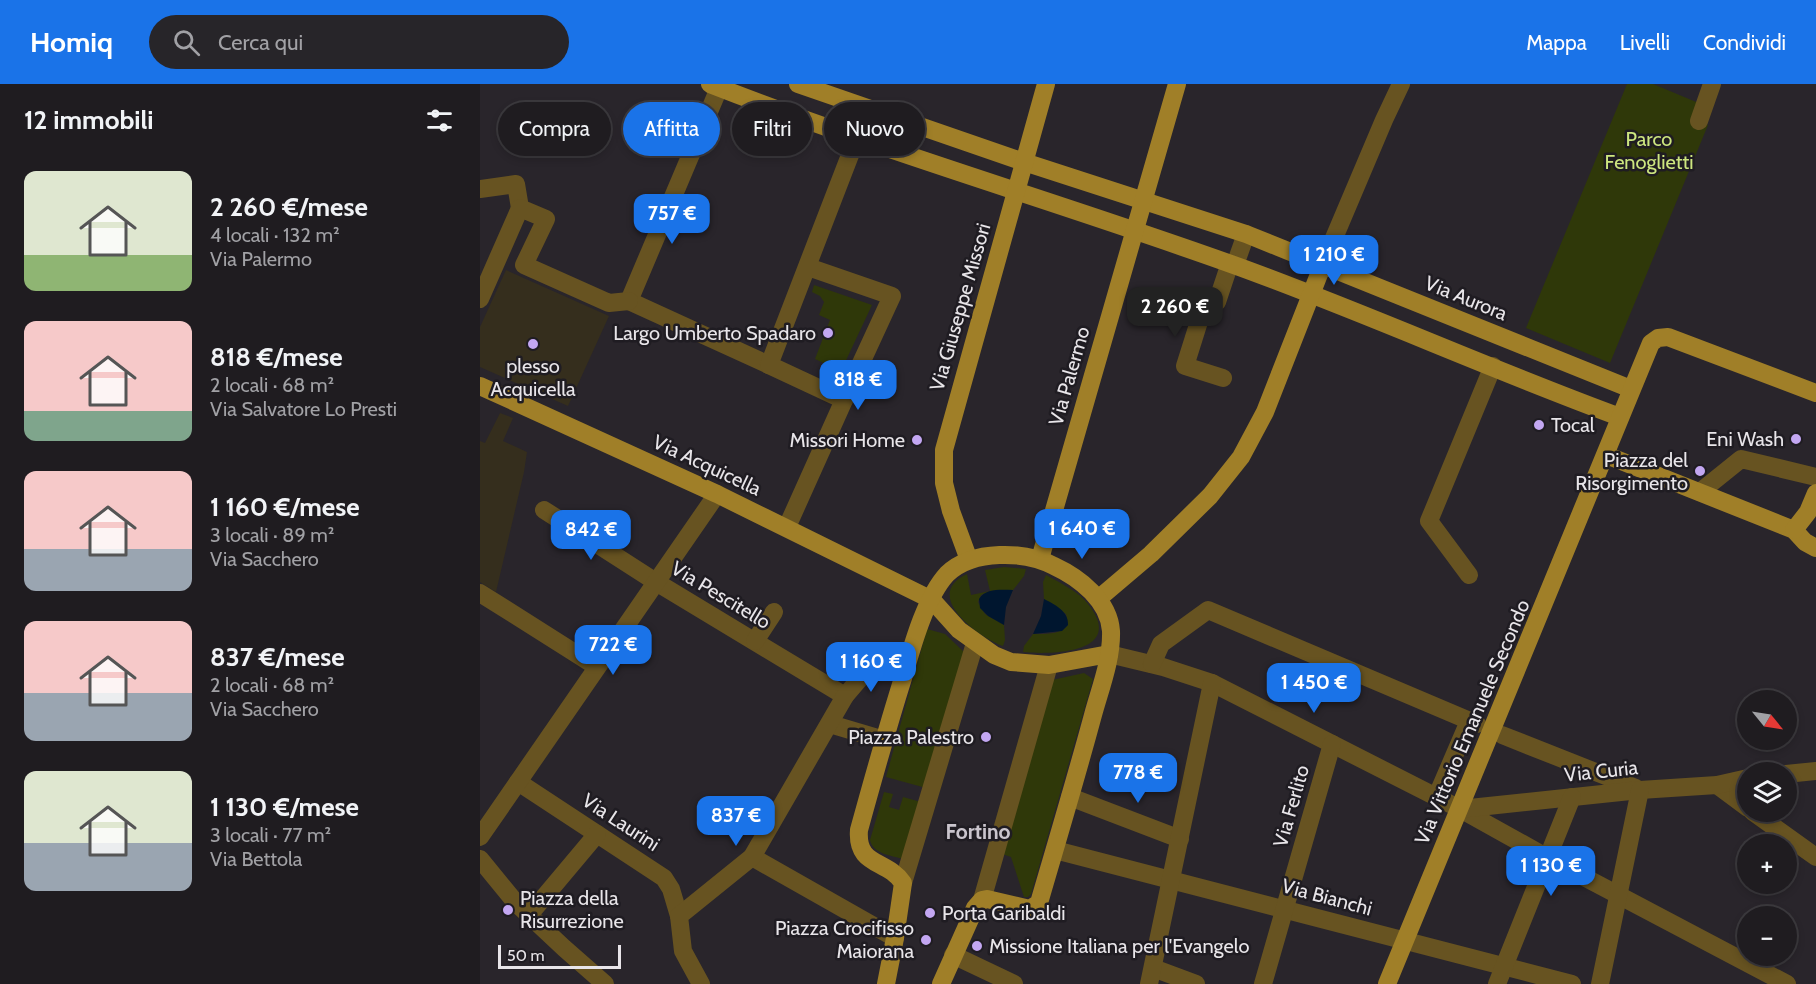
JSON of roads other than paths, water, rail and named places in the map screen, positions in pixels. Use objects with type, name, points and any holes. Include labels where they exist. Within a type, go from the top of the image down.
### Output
[{"type":"main road","name":"Via Aurora","points":[[798,84],[1024,162],[1246,234],[1631,389]]},
{"type":"main road","name":"Via Giuseppe Missori","points":[[966,552],[951,511],[944,483],[944,450],[1046,84]]},
{"type":"main road","name":"Via Palermo","points":[[1043,551],[1177,84]]},
{"type":"main road","points":[[715,86],[824,125]]},
{"type":"main road","points":[[914,156],[1233,264],[1620,417]]},
{"type":"main road","points":[[1098,598],[1151,554],[1210,496],[1241,457],[1265,412],[1323,264]]},
{"type":"main road","points":[[1409,332],[1420,303]]},
{"type":"main road","name":"Via Vittorio Emanuele Secondo","points":[[1387,984],[1598,477],[1651,343],[1658,338],[1668,337],[1816,393]]},
{"type":"main road","points":[[1492,366],[1505,338]]},
{"type":"main road","name":"Via Acquicella","points":[[480,386],[717,494],[932,600]]},
{"type":"main road","points":[[1606,454],[1794,530],[1805,542],[1816,548]]},
{"type":"main road","points":[[1794,530],[1812,513],[1816,493]]},
{"type":"main road","points":[[885,984],[888,934],[903,883],[897,873],[865,857],[858,840],[877,738],[919,627],[948,573],[966,552],[1010,555],[1043,551],[1098,598],[1107,615],[1118,656],[1062,851],[1039,903],[1030,909],[987,899],[982,900],[975,908],[962,942],[961,958],[941,984]]},
{"type":"main road","points":[[932,600],[959,630],[975,643],[1011,662],[1049,665],[1118,656]]},
{"type":"street","points":[[1323,264],[1383,120],[1401,84]]},
{"type":"street","points":[[1699,121],[1712,84]]},
{"type":"street","points":[[629,301],[715,86]]},
{"type":"street","points":[[769,365],[850,156]]},
{"type":"street","points":[[480,189],[516,184],[520,208],[480,299]]},
{"type":"street","points":[[520,208],[546,219],[524,265],[609,303],[629,301],[769,365],[842,405]]},
{"type":"street","points":[[1223,378],[1185,366],[1202,312],[1217,302],[1246,234]]},
{"type":"street","points":[[786,527],[892,296],[809,263]]},
{"type":"street","points":[[1469,575],[1429,521],[1492,366]]},
{"type":"street","points":[[1700,492],[1741,459],[1816,477]]},
{"type":"street","points":[[480,837],[717,494]]},
{"type":"street","name":"Via Pescitello","points":[[544,510],[656,582],[845,696]]},
{"type":"street","points":[[480,593],[597,667]]},
{"type":"street","points":[[1152,664],[1161,644],[1208,610],[1473,723],[1436,798]]},
{"type":"street","points":[[755,642],[774,612]]},
{"type":"street","points":[[903,883],[975,643]]},
{"type":"street","points":[[1118,656],[1212,683],[1460,809],[1787,984]]},
{"type":"street","points":[[982,900],[1049,665]]},
{"type":"street","points":[[679,916],[752,857],[845,696],[868,668]]},
{"type":"street","points":[[1196,984],[1151,976],[1212,683]]},
{"type":"street","points":[[830,724],[877,738]]},
{"type":"street","points":[[1502,735],[1640,790],[1600,984]]},
{"type":"street","name":"Via Ferlito","points":[[1263,984],[1332,744]]},
{"type":"street","points":[[1797,773],[1816,771]]},
{"type":"street","name":"Via Curia","points":[[1460,809],[1640,790],[1717,785],[1737,780]]},
{"type":"street","name":"Via Laurini","points":[[518,782],[664,878],[671,889],[679,916],[683,951],[701,984]]},
{"type":"street","points":[[1717,785],[1737,800]]},
{"type":"street","points":[[1497,984],[1572,797]]},
{"type":"street","points":[[1077,800],[1179,839]]},
{"type":"street","points":[[1767,822],[1816,857]]},
{"type":"street","points":[[532,911],[597,834]]},
{"type":"street","name":"Via Bianchi","points":[[1062,851],[1572,984]]},
{"type":"street","points":[[752,857],[888,934]]},
{"type":"street","points":[[480,859],[516,903],[532,911],[585,978],[605,984]]},
{"type":"street","points":[[961,958],[1014,984]]},
{"type":"water","points":[[994,590],[1013,590],[1006,607],[1004,625],[988,616],[980,608],[979,599],[982,595]]},
{"type":"water","points":[[1044,599],[1060,609],[1066,616],[1068,625],[1062,631],[1033,634],[1041,616]]},
{"type":"place","name":"Largo Umberto Spadaro","points":[[828,333]]},
{"type":"place","name":"plesso Acquicella","points":[[533,344]]},
{"type":"place","name":"Tocal","points":[[1539,425]]},
{"type":"place","name":"Eni Wash","points":[[1796,439]]},
{"type":"place","name":"Missori Home","points":[[917,440]]},
{"type":"place","name":"Piazza del Risorgimento","points":[[1700,471]]},
{"type":"place","name":"Piazza Palestro","points":[[986,737]]},
{"type":"place","name":"Piazza della Risurrezione","points":[[508,910]]},
{"type":"place","name":"Porta Garibaldi","points":[[930,913]]},
{"type":"place","name":"Piazza Crocifisso Maiorana","points":[[926,940]]},
{"type":"place","name":"Missione Italiana per l'Evangelo","points":[[977,946]]},
{"type":"district","name":"Fortino","points":[[978,831]]},
{"type":"park label","name":"Parco Fenoglietti","points":[[1649,150]]}]
